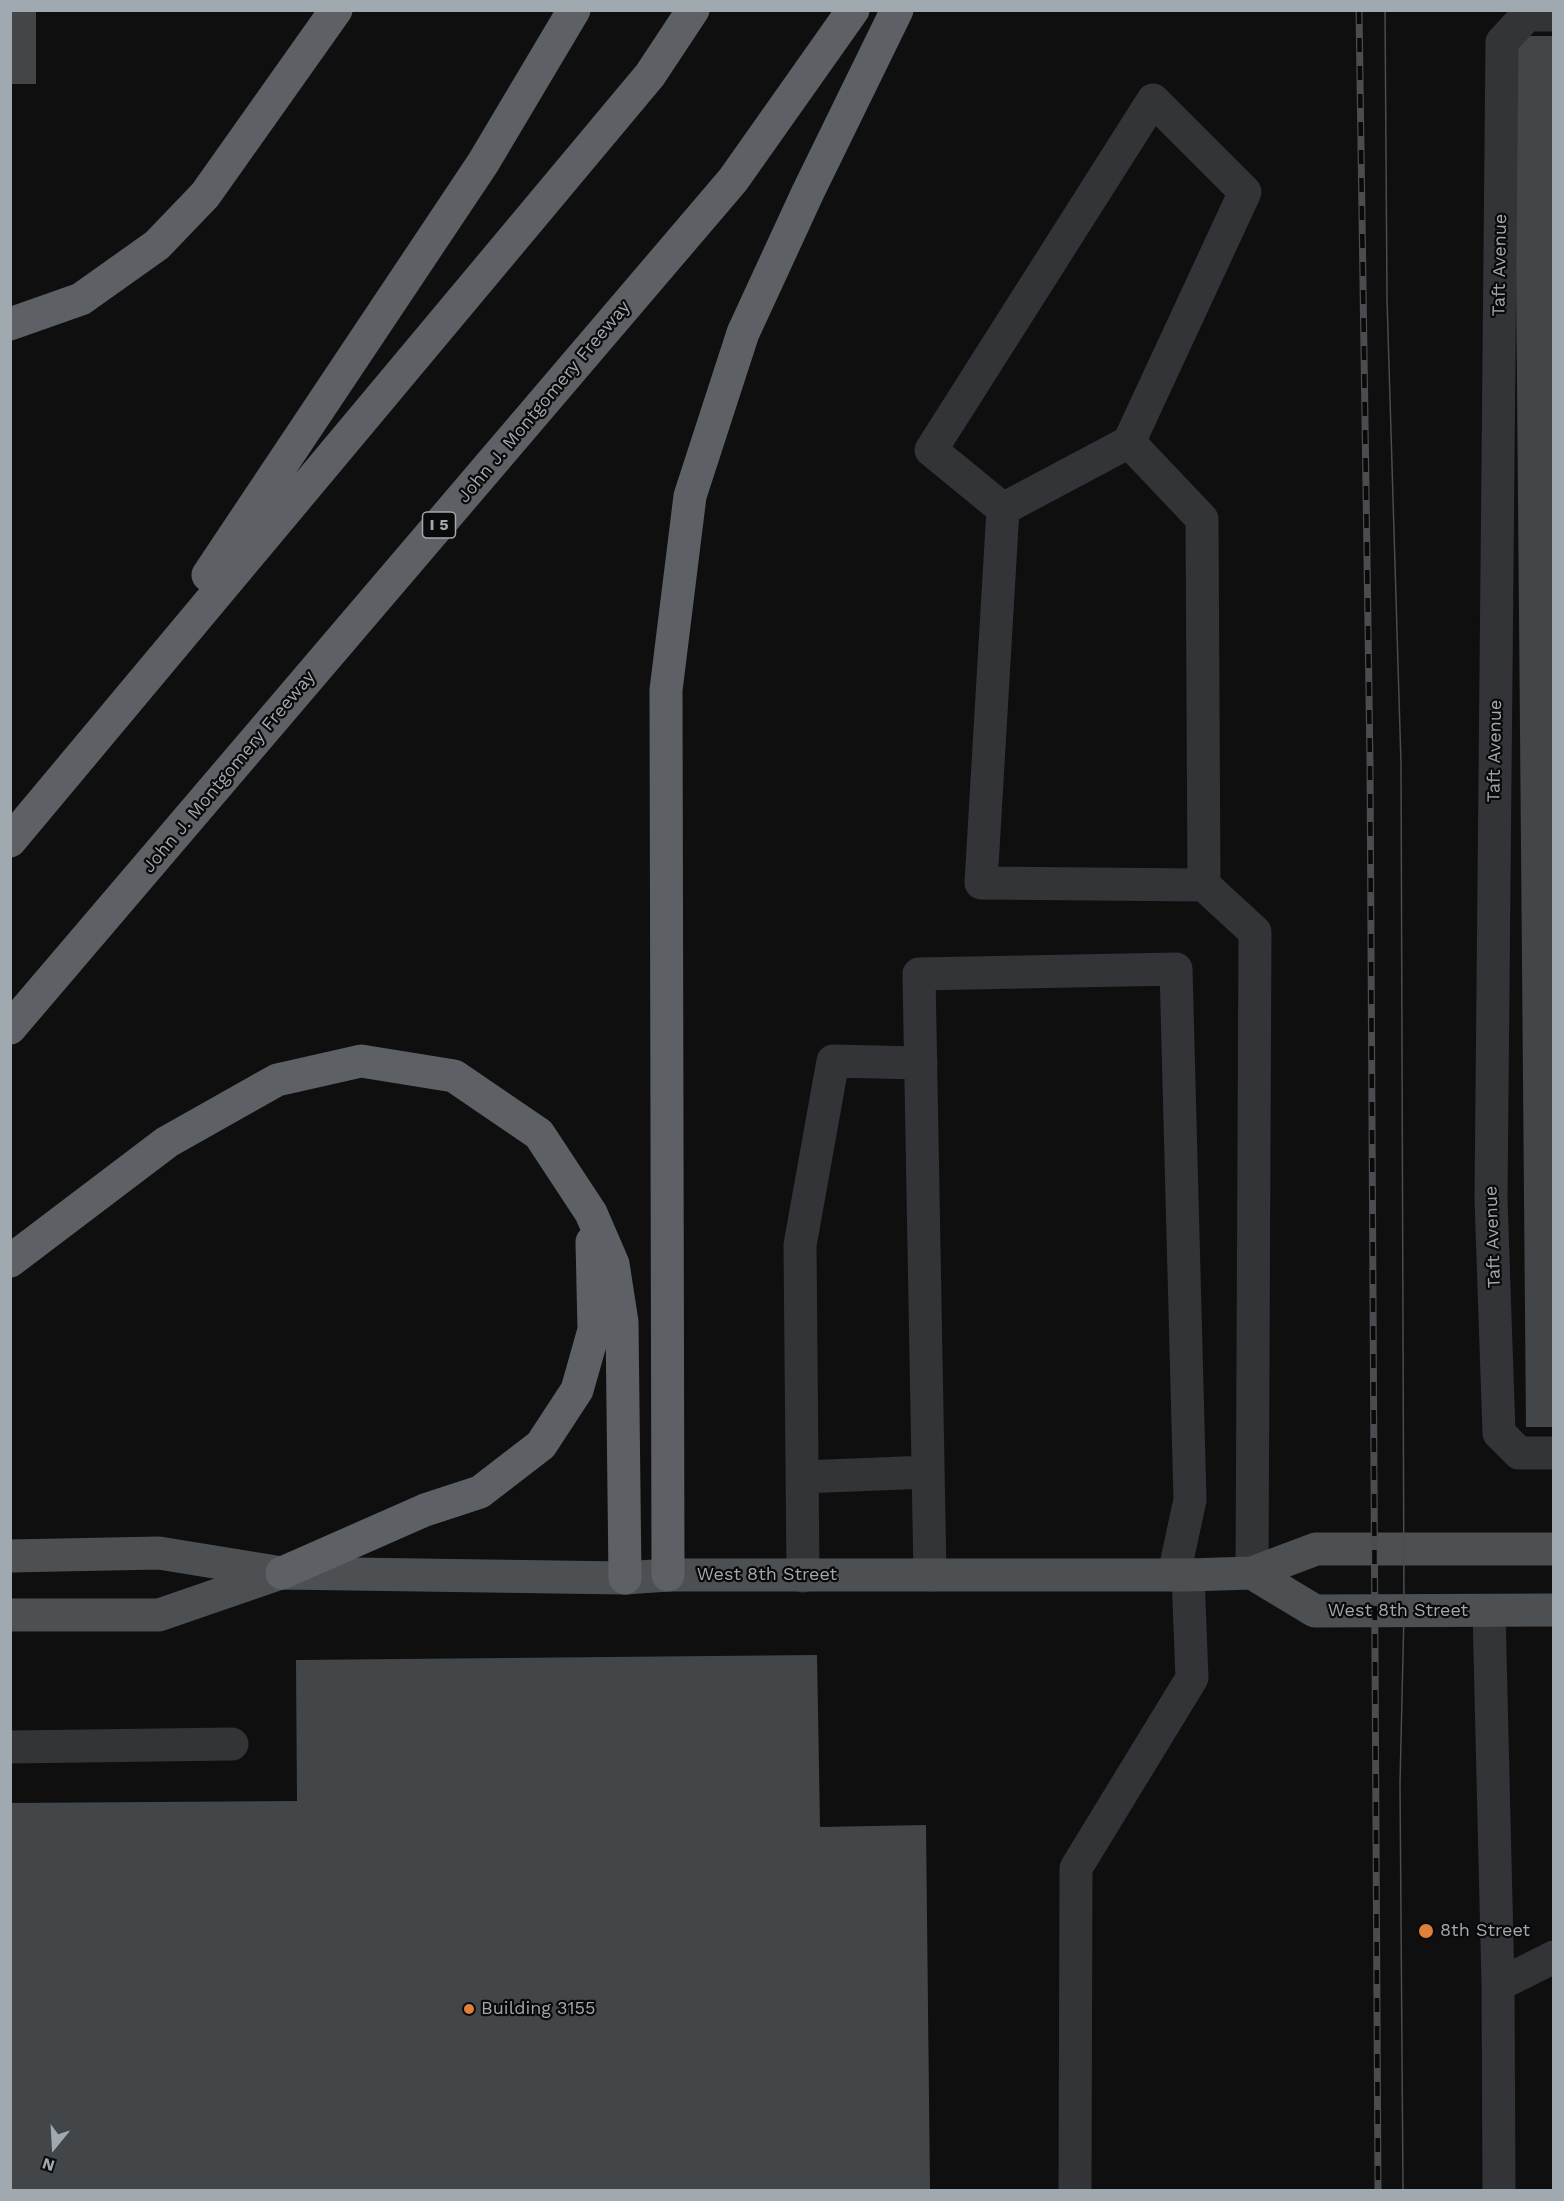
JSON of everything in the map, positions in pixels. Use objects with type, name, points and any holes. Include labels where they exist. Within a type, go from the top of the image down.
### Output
[{"type":"highway","points":[[10,324],[81,299],[157,244],[205,195],[336,10]]},
{"type":"highway","points":[[115,716],[483,163],[574,10]]},
{"type":"highway","points":[[10,841],[650,75],[693,10]]},
{"type":"highway","name":"John J. Montgomery Freeway","points":[[10,1028],[733,180],[853,10]]},
{"type":"highway","points":[[668,1575],[666,690],[690,496],[743,333],[897,10]]},
{"type":"highway","points":[[10,1261],[167,1142],[277,1080],[361,1060],[454,1076],[538,1134],[591,1213],[613,1264],[622,1322],[625,1578]]},
{"type":"highway","points":[[282,1573],[425,1510],[480,1492],[541,1445],[577,1390],[594,1330],[591,1213]]},
{"type":"main road","name":"West 8th Street","points":[[10,1556],[159,1553],[282,1573],[625,1578],[668,1575],[1252,1573],[1316,1549],[1554,1549]]},
{"type":"main road","name":"West 8th Street","points":[[10,1616],[159,1615],[282,1573]]},
{"type":"main road","name":"West 8th Street","points":[[1252,1573],[1315,1611],[1554,1610]]},
{"type":"street","name":"Taft Avenue","points":[[1536,14],[1502,42],[1491,1199],[1499,1433],[1519,1453],[1554,1453]]},
{"type":"street","points":[[1153,100],[1245,192],[1129,442],[1003,509],[931,450],[1153,100]]},
{"type":"street","points":[[1129,442],[1202,519],[1204,885]]},
{"type":"street","points":[[1003,509],[981,883],[1204,885],[1255,932],[1252,1573]]},
{"type":"street","points":[[930,1575],[919,974],[1176,969],[1190,1500],[1181,1575],[1192,1678],[1076,1868],[1075,2190]]},
{"type":"street","points":[[803,1576],[800,1245],[833,1060],[921,1062]]},
{"type":"street","points":[[802,1478],[928,1472]]},
{"type":"street","points":[[1488,1611],[1498,1985],[1499,2190]]},
{"type":"street","points":[[10,1747],[232,1744]]},
{"type":"street","points":[[1498,1985],[1554,1957]]},
{"type":"building","points":[[10,10],[36,10],[36,84],[10,84]]},
{"type":"building","points":[[1514,36],[1554,36],[1554,1427],[1526,1427]]},
{"type":"building","name":"Building 3155","points":[[817,1655],[820,1827],[926,1825],[930,2190],[10,2190],[10,1803],[297,1801],[296,1660]]},
{"type":"tram line","points":[[1385,10],[1387,299],[1401,764],[1404,1612],[1400,1783],[1403,2190]]},
{"type":"railway","points":[[1359,10],[1370,762],[1378,2190]]},
{"type":"place","name":"8th Street","points":[[1426,1931]]},
{"type":"place","name":"Building 3155","points":[[469,2009]]}]
